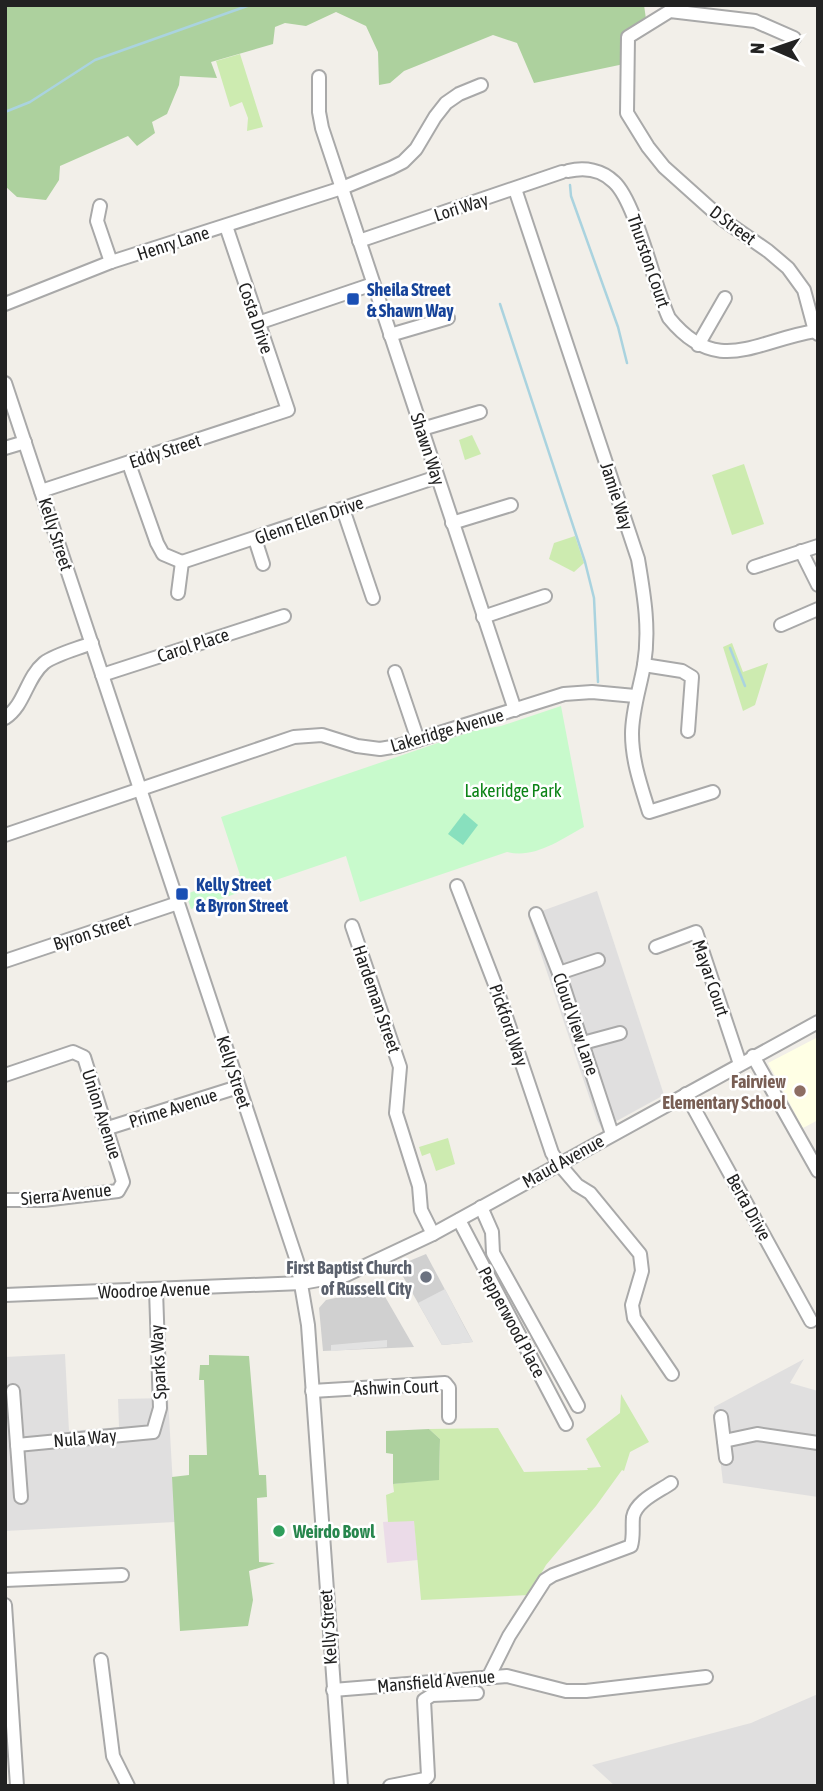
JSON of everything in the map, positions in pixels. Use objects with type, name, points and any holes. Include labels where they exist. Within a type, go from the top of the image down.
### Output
[{"type":"street","name":"D Street","points":[[794,38],[755,21],[670,11],[628,37],[627,113],[664,167],[722,219],[788,268],[804,290],[816,332]]},
{"type":"street","name":"Shawn Way","points":[[319,77],[320,120],[515,710]]},
{"type":"street","name":"Henry Lane","points":[[5,304],[111,262],[342,188],[402,162],[416,149],[446,103],[481,85]]},
{"type":"street","name":"Thurston Court","points":[[565,172],[594,171],[615,182],[623,192],[669,318],[681,334],[698,345]]},
{"type":"street","name":"Lori Way","points":[[359,240],[565,172]]},
{"type":"street","name":"Jamie Way","points":[[515,189],[638,559],[648,615],[644,665],[635,696],[632,732],[634,760],[649,812],[713,792]]},
{"type":"street","points":[[100,206],[97,221],[111,262]]},
{"type":"street","name":"Costa Drive","points":[[226,226],[288,410]]},
{"type":"street","points":[[258,323],[373,284]]},
{"type":"street","points":[[725,298],[698,345],[723,352],[737,351],[816,332]]},
{"type":"street","points":[[390,335],[448,318]]},
{"type":"street","name":"Kelly Street","points":[[5,383],[303,1283],[341,1786]]},
{"type":"street","name":"Eddy Street","points":[[41,491],[288,410]]},
{"type":"street","points":[[422,429],[480,412]]},
{"type":"street","points":[[5,448],[25,442]]},
{"type":"street","points":[[129,464],[157,544],[163,554],[182,562],[178,593]]},
{"type":"street","name":"Glenn Ellen Drive","points":[[182,562],[437,477]]},
{"type":"street","points":[[453,523],[511,505]]},
{"type":"street","points":[[343,509],[373,598]]},
{"type":"street","points":[[255,539],[263,564]]},
{"type":"street","points":[[754,566],[818,546]]},
{"type":"street","points":[[802,551],[818,585]]},
{"type":"street","points":[[483,617],[545,596]]},
{"type":"street","points":[[781,625],[818,609]]},
{"type":"street","name":"Carol Place","points":[[102,675],[284,616]]},
{"type":"street","points":[[5,718],[21,703],[30,680],[45,663],[92,643]]},
{"type":"street","points":[[644,665],[682,671],[692,677],[688,731]]},
{"type":"street","points":[[395,673],[418,740]]},
{"type":"street","name":"Lakeridge Avenue","points":[[5,835],[294,737],[322,735],[357,746],[380,748],[418,740],[564,694],[592,692],[635,696]]},
{"type":"street","name":"Pickford Way","points":[[457,886],[559,1164]]},
{"type":"street","name":"Byron Street","points":[[5,961],[178,903]]},
{"type":"street","name":"Cloud View Lane","points":[[537,914],[612,1134]]},
{"type":"street","name":"Hardeman Street","points":[[352,926],[400,1067],[396,1113],[419,1186],[421,1210],[433,1234]]},
{"type":"street","name":"Mayar Court","points":[[656,947],[696,932],[740,1064]]},
{"type":"street","points":[[559,973],[598,960]]},
{"type":"street","name":"Maud Avenue","points":[[303,1283],[346,1275],[433,1234],[818,1022]]},
{"type":"street","points":[[583,1044],[620,1033]]},
{"type":"street","name":"Union Avenue","points":[[5,1074],[74,1052],[84,1057],[123,1182]]},
{"type":"street","points":[[753,1056],[818,1171]]},
{"type":"street","name":"Prime Avenue","points":[[108,1128],[238,1087]]},
{"type":"street","name":"Berta Drive","points":[[686,1094],[811,1321]]},
{"type":"street","points":[[559,1164],[577,1185],[590,1193],[640,1254],[642,1270],[632,1305],[634,1318],[672,1374]]},
{"type":"street","name":"Sierra Avenue","points":[[5,1200],[43,1200],[118,1191],[123,1182]]},
{"type":"street","points":[[481,1207],[492,1232],[493,1253],[579,1406]]},
{"type":"street","name":"Pepperwood Place","points":[[459,1220],[566,1423]]},
{"type":"street","name":"Woodroe Avenue","points":[[5,1295],[303,1283]]},
{"type":"street","name":"Sparks Way","points":[[153,1432],[160,1408],[156,1290]]},
{"type":"street","name":"Ashwin Court","points":[[312,1391],[444,1383],[449,1388],[449,1418]]},
{"type":"street","points":[[13,1391],[21,1497]]},
{"type":"street","points":[[721,1417],[726,1458]]},
{"type":"street","name":"Nula Way","points":[[17,1445],[153,1432]]},
{"type":"street","points":[[724,1441],[757,1434],[818,1443]]},
{"type":"street","points":[[488,1678],[509,1636],[545,1580],[631,1546],[634,1537],[633,1518],[637,1506],[671,1483]]},
{"type":"street","points":[[5,1580],[122,1575]]},
{"type":"street","points":[[5,1605],[17,1786]]},
{"type":"street","points":[[101,1660],[113,1756],[128,1786]]},
{"type":"street","name":"Mansfield Avenue","points":[[333,1690],[507,1676],[566,1691],[586,1691],[705,1677]]},
{"type":"street","points":[[390,1786],[425,1779],[428,1776],[424,1700],[432,1695],[477,1693]]},
{"type":"shaded area","points":[[597,891],[664,1095],[602,1129],[528,916]]},
{"type":"shaded area","name":"Fairview Elementary School","points":[[818,1037],[818,1120],[803,1128],[768,1063]]},
{"type":"shaded area","points":[[426,1254],[473,1342],[442,1345],[397,1266]]},
{"type":"shaded area","points":[[376,1281],[414,1347],[323,1351],[319,1308],[326,1300],[349,1295]]},
{"type":"shaded area","points":[[445,1289],[473,1342],[442,1345],[418,1303]]},
{"type":"shaded area","points":[[387,1340],[387,1347],[331,1351],[331,1345]]},
{"type":"shaded area","points":[[65,1354],[69,1431],[119,1427],[118,1399],[168,1398],[175,1522],[5,1531],[5,1357]]},
{"type":"shaded area","points":[[804,1359],[790,1383],[818,1391],[818,1497],[723,1483],[714,1407]]},
{"type":"shaded area","points":[[414,1520],[418,1560],[387,1563],[383,1522]]},
{"type":"shaded area","points":[[818,1694],[818,1786],[615,1786],[592,1765],[751,1723]]},
{"type":"green space","points":[[5,5],[644,5],[646,19],[625,33],[624,64],[534,83],[517,43],[493,35],[404,71],[390,83],[379,85],[378,52],[366,26],[336,12],[306,26],[285,23],[275,27],[273,44],[211,62],[217,78],[180,76],[167,114],[152,122],[155,133],[137,146],[128,136],[60,166],[59,180],[46,200],[17,197],[5,186]]},
{"type":"green space","points":[[240,54],[263,127],[247,131],[248,118],[242,102],[230,107],[216,61]]},
{"type":"green space","points":[[472,435],[481,454],[465,460],[459,440]]},
{"type":"green space","points":[[744,464],[764,524],[732,535],[712,475]]},
{"type":"green space","points":[[575,536],[584,563],[574,572],[549,559],[554,543]]},
{"type":"green space","points":[[732,643],[743,672],[768,663],[755,705],[743,711],[723,647]]},
{"type":"green space","name":"Lakeridge Park","points":[[561,706],[584,827],[566,837],[537,851],[507,852],[360,902],[346,856],[191,909],[186,894],[240,875],[221,817],[473,731],[501,726]]},
{"type":"green space","points":[[464,813],[478,825],[463,845],[448,834]]},
{"type":"green space","points":[[448,1138],[455,1164],[436,1171],[430,1153],[422,1156],[419,1147]]},
{"type":"green space","points":[[209,1355],[249,1356],[259,1475],[266,1475],[267,1497],[257,1498],[259,1562],[275,1563],[249,1571],[253,1600],[248,1626],[180,1631],[172,1477],[189,1475],[189,1455],[207,1455],[204,1380],[199,1380],[200,1365],[209,1365]]},
{"type":"green space","points":[[621,1394],[649,1442],[630,1452],[624,1471],[622,1470],[596,1506],[546,1565],[529,1595],[421,1600],[414,1521],[388,1522],[386,1495],[394,1492],[393,1484],[439,1479],[440,1439],[429,1429],[498,1428],[524,1472],[588,1470],[587,1468],[601,1467],[586,1439],[620,1413]]},
{"type":"green space","points":[[429,1429],[440,1439],[439,1480],[393,1484],[393,1454],[386,1453],[386,1431]]},
{"type":"waterway","points":[[5,112],[30,102],[95,60],[250,5]]},
{"type":"waterway","points":[[570,185],[571,196],[618,327],[627,363]]},
{"type":"waterway","points":[[500,304],[585,562],[594,598],[598,682]]},
{"type":"waterway","points":[[730,648],[745,686]]},
{"type":"place","name":"Sheila Street & Shawn Way","points":[[353,299]]},
{"type":"place","name":"Kelly Street & Byron Street","points":[[182,894]]},
{"type":"place","name":"Fairview Elementary School","points":[[800,1091]]},
{"type":"place","name":"First Baptist Church of Russell City","points":[[426,1277]]},
{"type":"place","name":"Weirdo Bowl","points":[[279,1531]]}]
